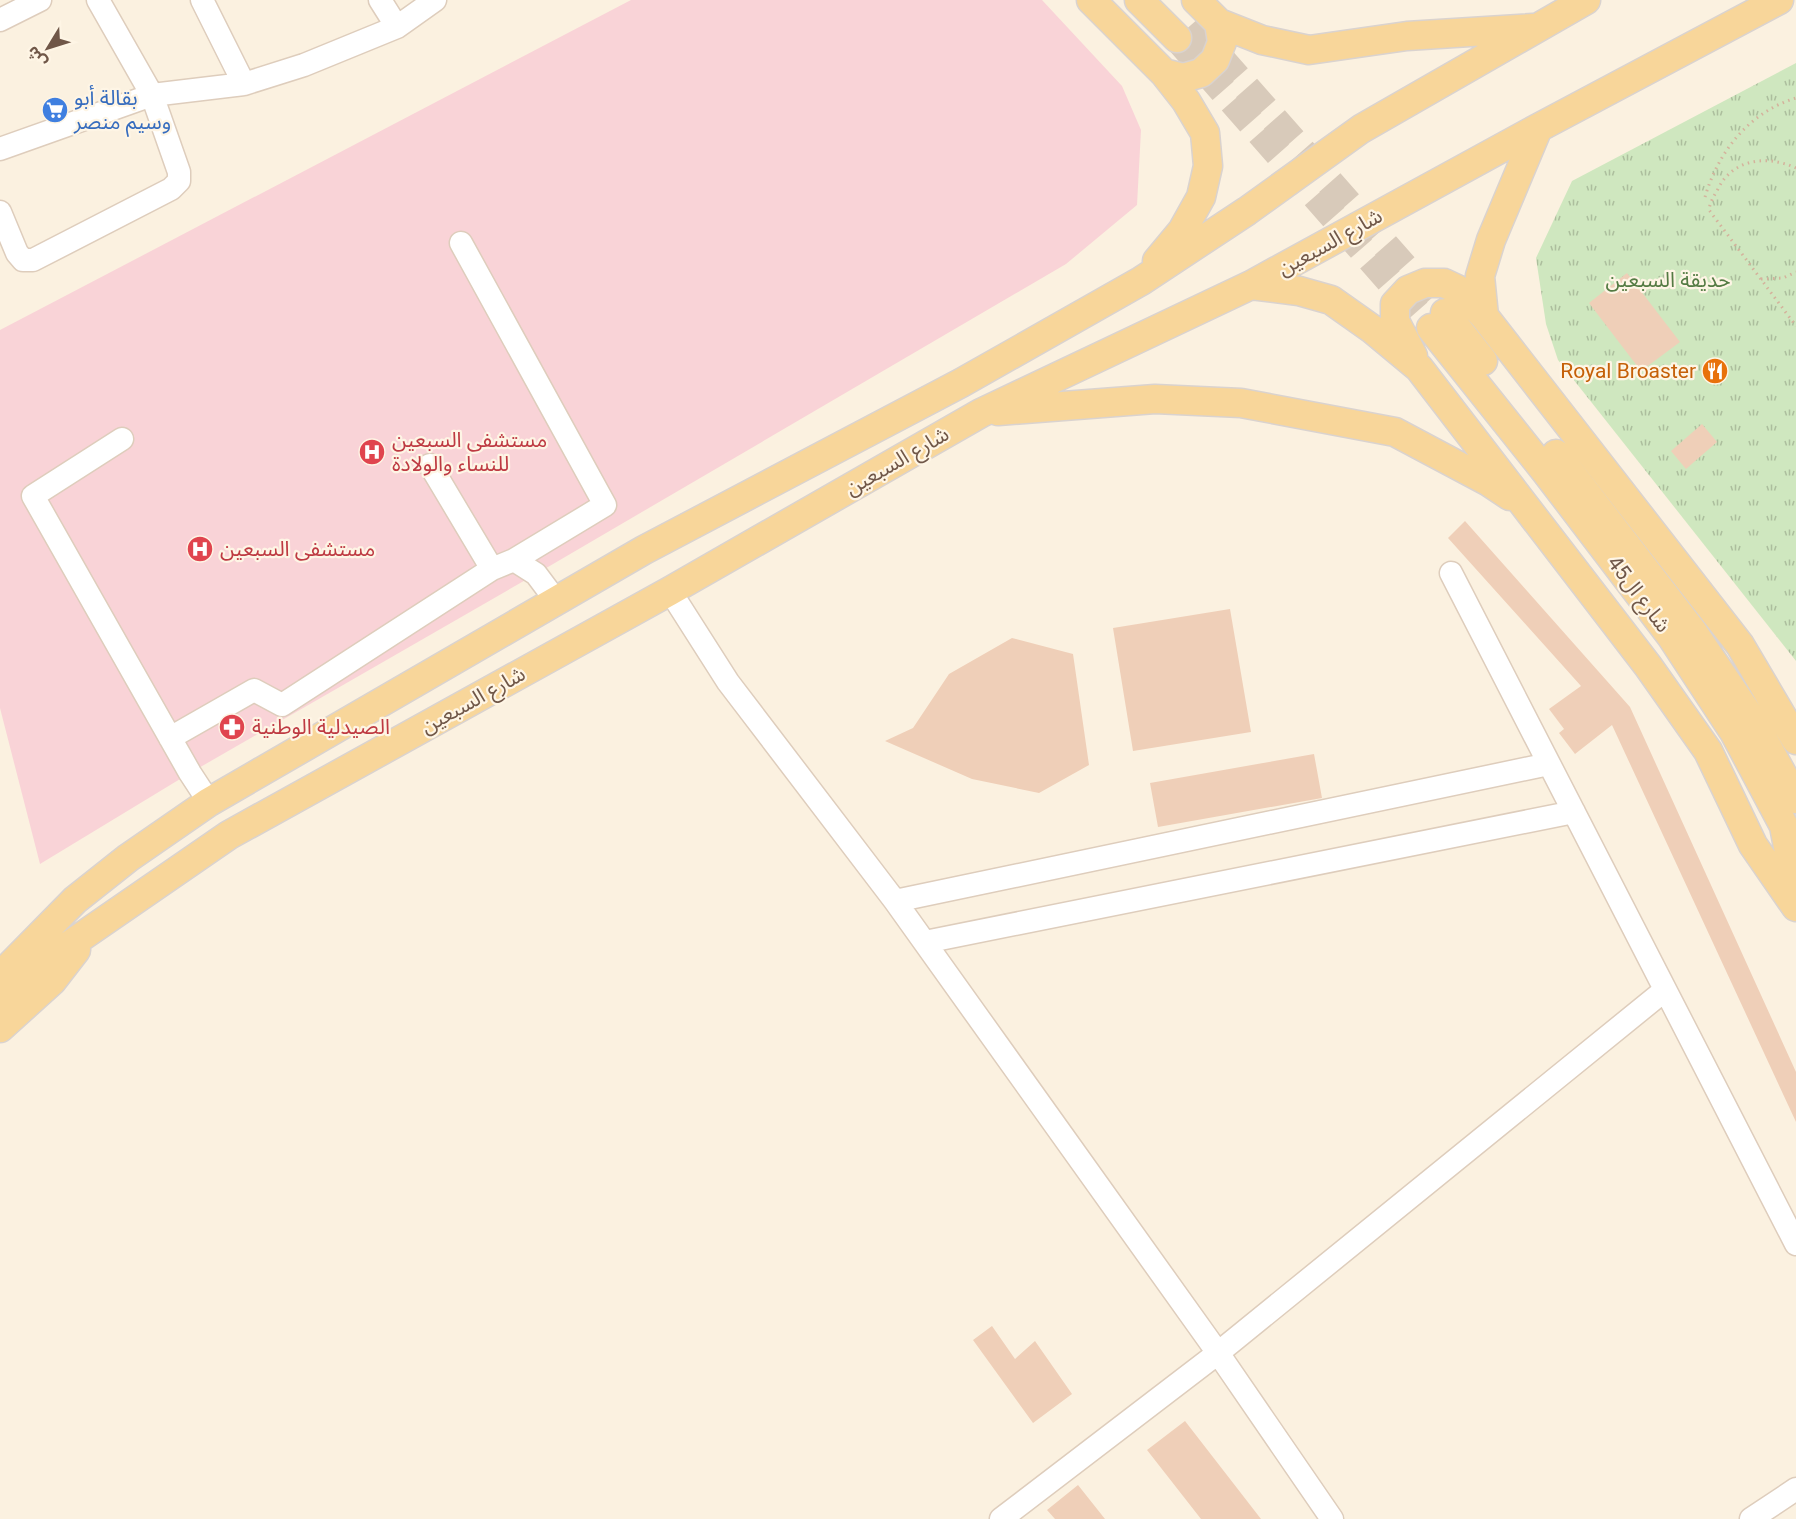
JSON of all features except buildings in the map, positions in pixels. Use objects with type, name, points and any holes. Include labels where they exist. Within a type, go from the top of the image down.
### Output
[{"type":"main road","points":[[1091,0],[1164,73],[1186,101],[1205,133],[1209,166],[1201,197],[1182,231],[1141,281]]},
{"type":"main road","points":[[1139,0],[1196,22],[1309,50],[1407,36],[1541,27]]},
{"type":"main road","points":[[1164,73],[1183,78],[1201,73],[1215,60],[1222,42],[1166,0]]},
{"type":"main road","name":"شارع السبعين","points":[[15,963],[75,900],[128,858],[209,802],[644,550],[950,389],[1141,281],[1239,216],[1361,129],[1586,0]]},
{"type":"main road","name":"شارع السبعين","points":[[15,963],[100,922],[229,835],[670,591],[981,413],[1251,285],[1538,128],[1779,0]]},
{"type":"main road","points":[[1485,316],[1480,276],[1491,240],[1538,128]]},
{"type":"main road","points":[[1796,740],[1740,645],[1485,316],[1461,291],[1444,283],[1425,283],[1408,290],[1395,304],[1395,321],[1419,368],[1648,666],[1708,752],[1753,845],[1796,907]]},
{"type":"main road","points":[[1251,285],[1299,291],[1331,300],[1372,329],[1419,368]]},
{"type":"main road","name":"شارع ال45","points":[[1796,799],[1754,722],[1693,632],[1594,502],[1438,320],[1546,472],[1671,636],[1734,732],[1784,826],[1796,889]]},
{"type":"main road","points":[[981,413],[1155,399],[1241,403],[1395,432],[1489,482],[1528,508]]},
{"type":"main road","points":[[0,1028],[52,981],[100,922]]},
{"type":"main road","points":[[0,1000],[15,963]]},
{"type":"street","points":[[0,20],[40,0]]},
{"type":"street","points":[[0,212],[17,254],[23,260],[33,260],[171,189],[179,181],[179,172],[152,95],[98,0]]},
{"type":"street","points":[[202,0],[244,84]]},
{"type":"street","points":[[380,0],[397,27]]},
{"type":"street","points":[[0,149],[152,95],[244,84],[304,65],[397,27],[435,0]]},
{"type":"street","points":[[170,738],[254,690],[282,705],[492,569],[514,560],[605,505],[461,243]]},
{"type":"street","points":[[122,440],[33,496],[170,738],[209,802]]},
{"type":"street","points":[[430,465],[492,569]]},
{"type":"street","points":[[514,560],[536,574],[557,602]]},
{"type":"street","points":[[1451,573],[1796,1244]]},
{"type":"street","points":[[670,591],[728,682],[925,942],[1218,1353],[1332,1519]]},
{"type":"street","points":[[895,901],[1549,764]]},
{"type":"street","points":[[925,942],[1574,812]]},
{"type":"street","points":[[1001,1519],[1218,1353],[1665,990]]},
{"type":"street","points":[[1751,1519],[1796,1489]]},
{"type":"path","points":[[1705,197],[1710,179],[1734,137],[1769,109],[1796,98]]},
{"type":"path","points":[[1796,168],[1781,161],[1760,160],[1742,165],[1722,180],[1709,204],[1709,210],[1796,326]]},
{"type":"path","points":[[1761,279],[1783,278],[1796,272]]},
{"type":"shaded area","name":"مستشفى السبعين للنساء والولادة","points":[[631,0],[1042,0],[1122,86],[1141,130],[1137,205],[1066,264],[190,773],[40,864],[0,708],[0,330]]},
{"type":"green space","name":"حديقة السبعين","points":[[1796,63],[1796,661],[1558,360],[1546,324],[1536,258],[1572,181]]},
{"type":"tunnel","points":[[1191,25],[1445,313]]},
{"type":"tunnel","points":[[1177,38],[1431,328]]},
{"type":"place","name":"بقالة أبو وسيم منصر","points":[[55,110]]},
{"type":"place","name":"Royal Broaster","points":[[1715,371]]},
{"type":"place","name":"مستشفى السبعين للنساء والولادة","points":[[372,452]]},
{"type":"place","name":"مستشفى السبعين","points":[[200,549]]},
{"type":"place","name":"الصيدلية الوطنية","points":[[232,727]]}]
